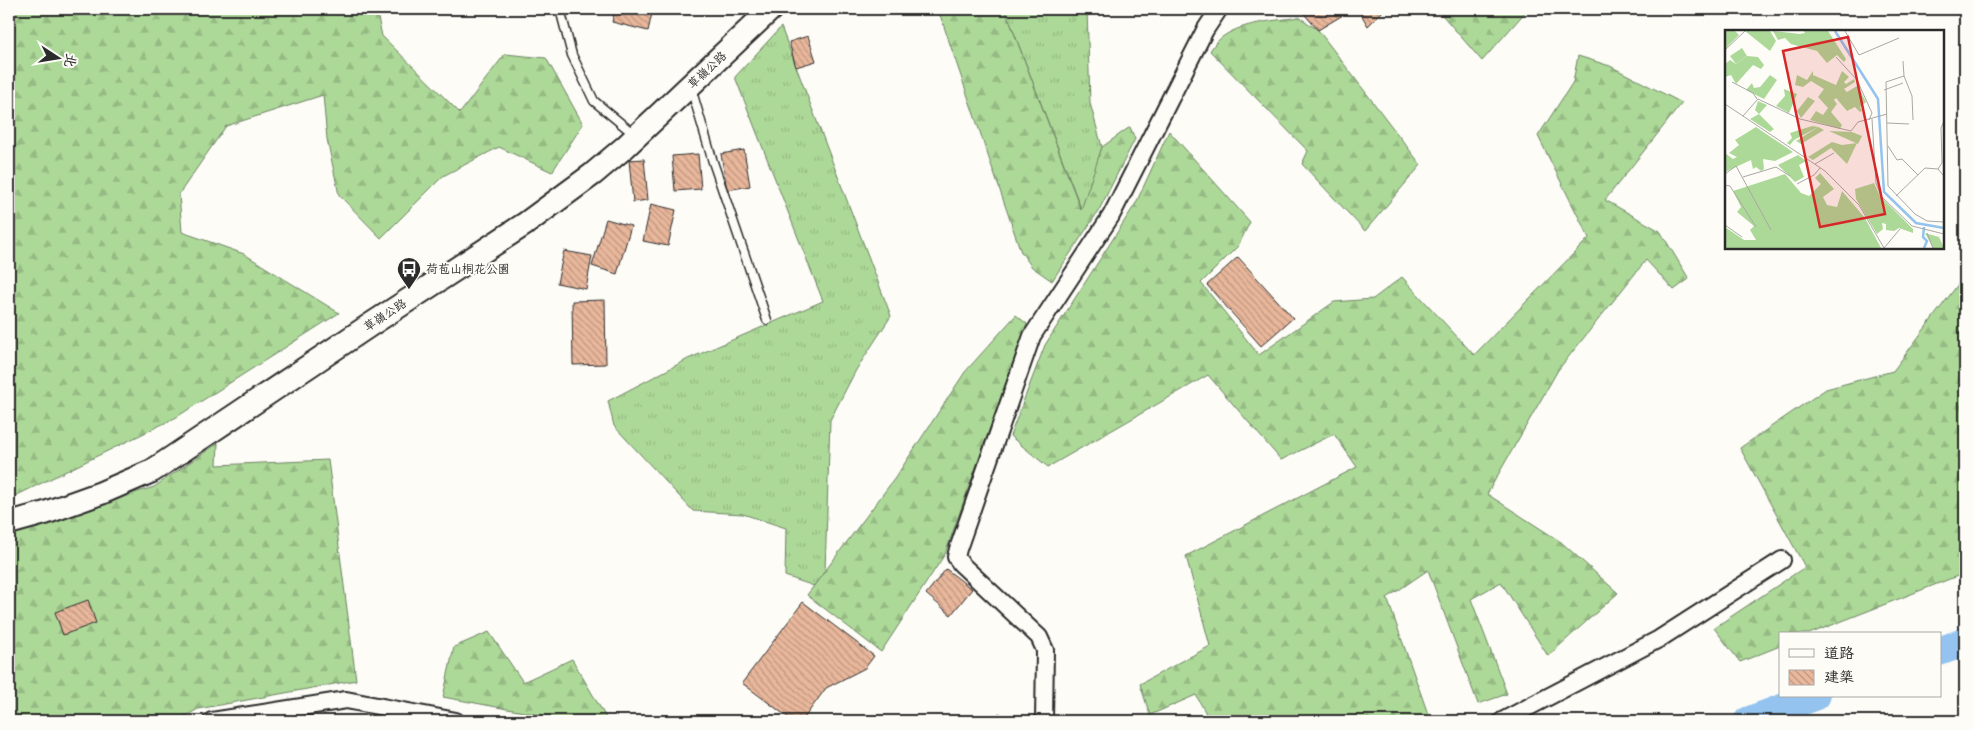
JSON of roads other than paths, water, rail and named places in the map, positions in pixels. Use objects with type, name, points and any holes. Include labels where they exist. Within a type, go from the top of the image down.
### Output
[{"type":"main road","name":"草嶺公路","points":[[9,523],[45,513],[102,493],[152,471],[353,336],[525,224],[593,174],[637,136],[771,9]]},
{"type":"street","points":[[1044,721],[1045,650],[1039,637],[961,564],[956,557],[1032,336],[1111,216],[1206,30],[1219,9]]},
{"type":"street","points":[[1502,721],[1659,638],[1782,560]]},
{"type":"street","points":[[212,721],[346,700],[456,721]]},
{"type":"lane","points":[[560,9],[572,55],[594,101],[637,136]]},
{"type":"lane","points":[[690,86],[713,162],[767,320]]},
{"type":"waterway","points":[[1942,650],[1965,642]]},
{"type":"waterway","points":[[1748,721],[1811,698]]},
{"type":"place","name":"荷苞山桐花公園","points":[[409,290]]}]
